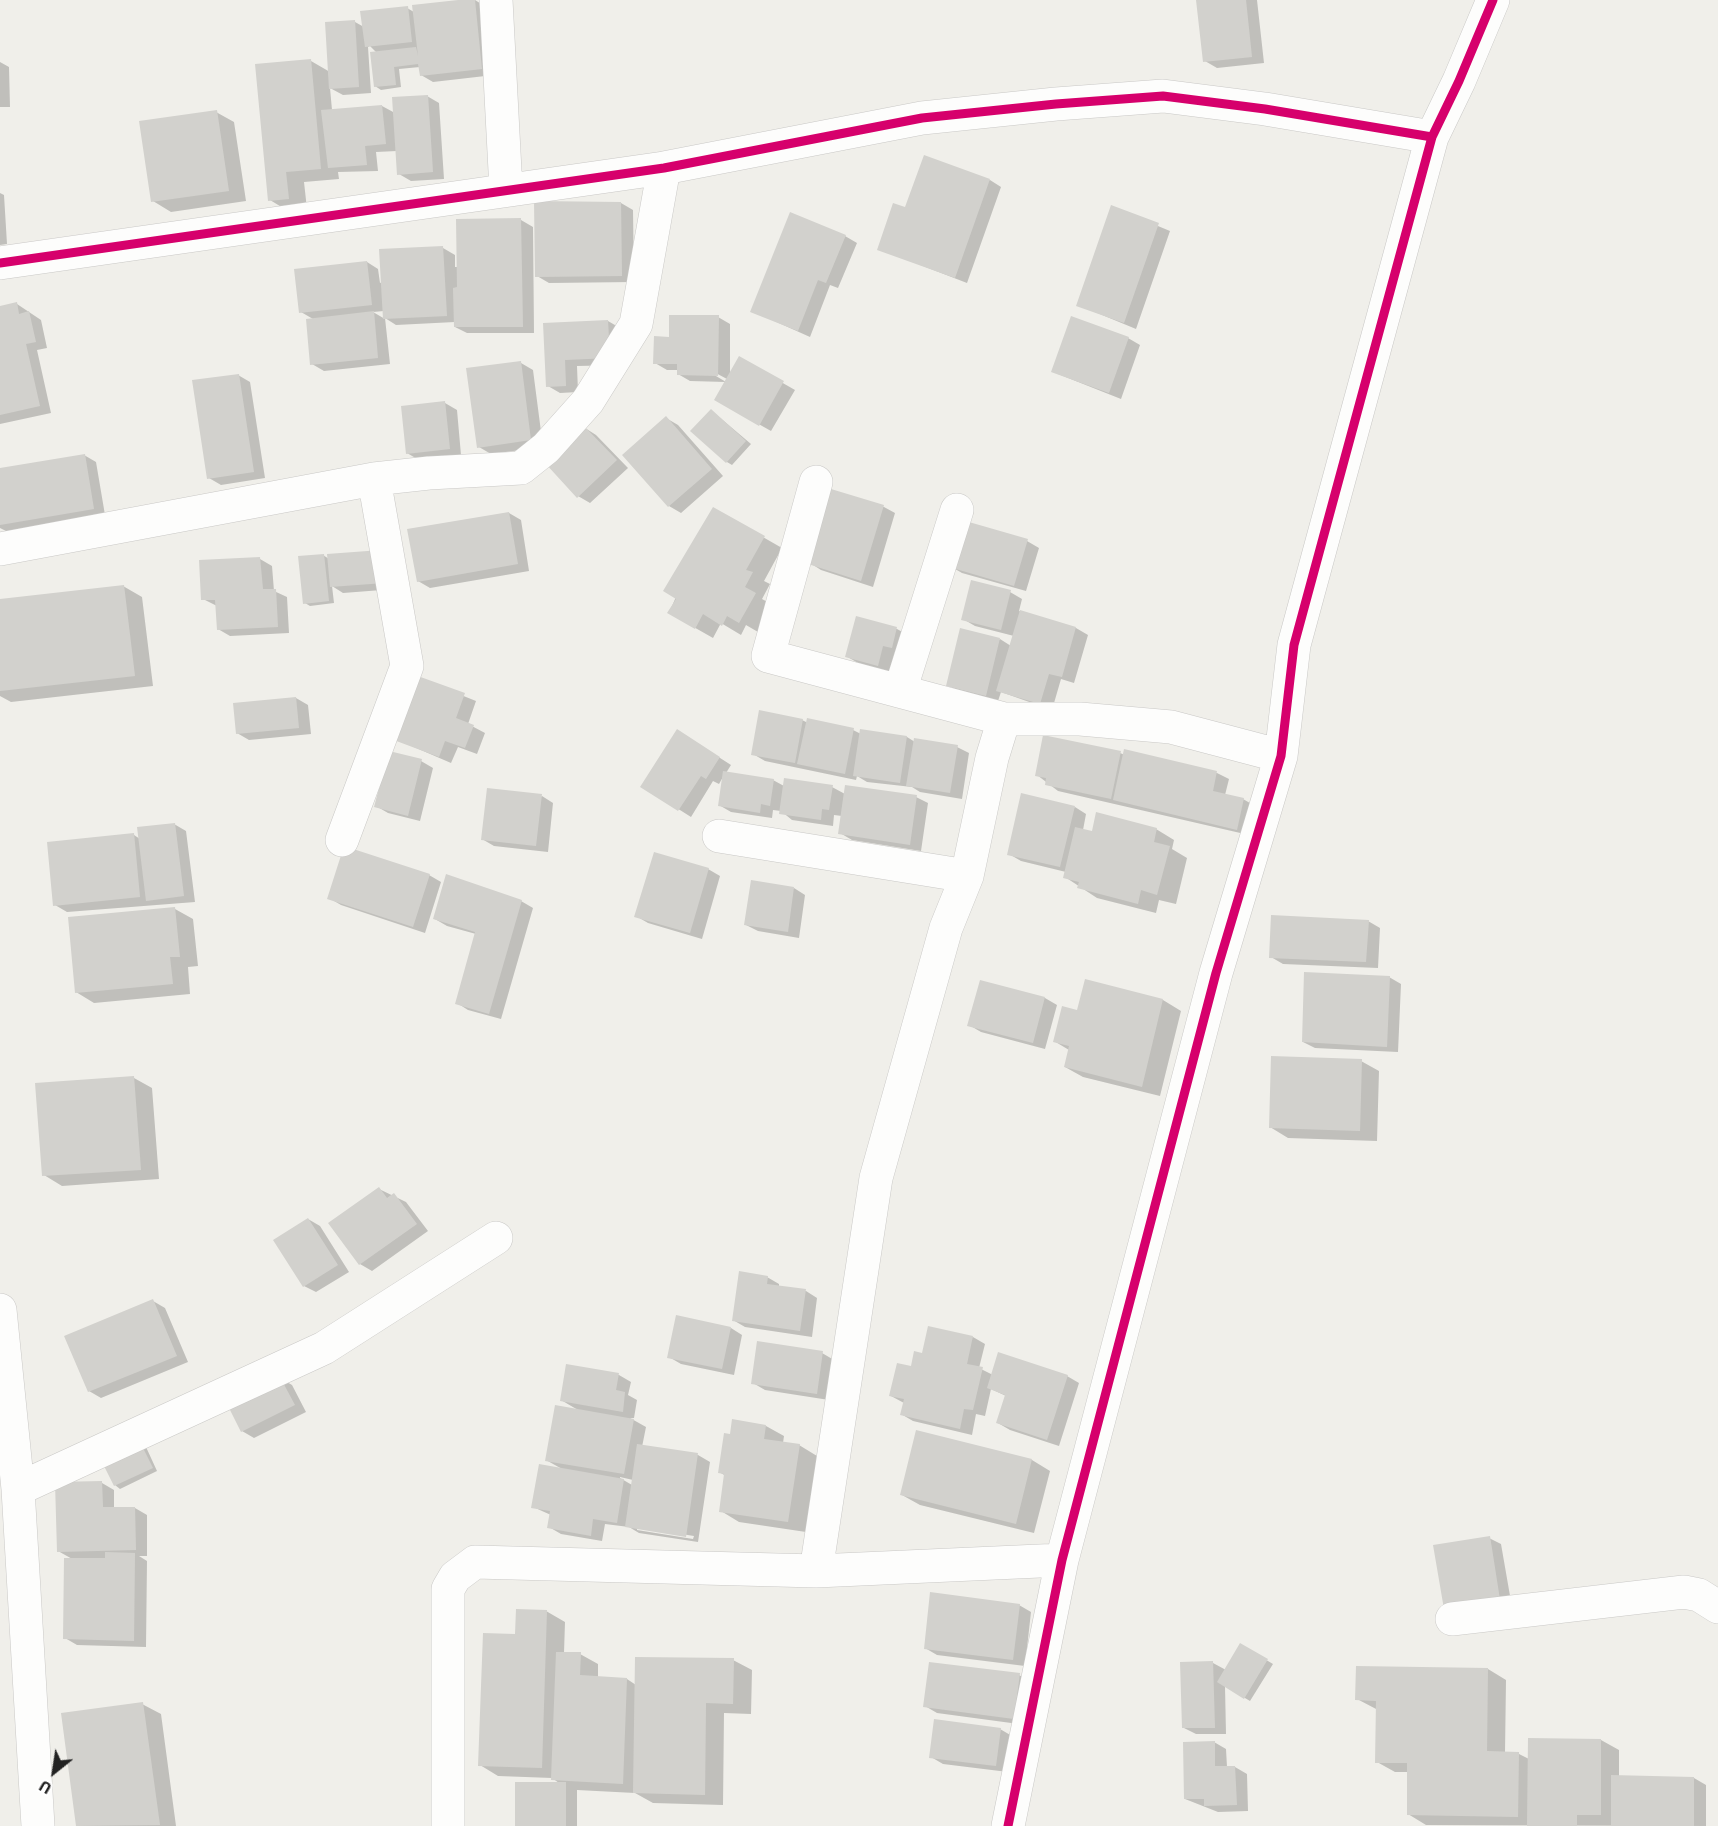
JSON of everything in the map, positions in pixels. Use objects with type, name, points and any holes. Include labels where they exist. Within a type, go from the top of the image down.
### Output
[{"type":"street","points":[[496,0],[506,190]]},
{"type":"street","points":[[1008,1826],[1062,1560],[1216,973],[1281,756],[1294,645],[1432,137],[1459,81],[1493,0]]},
{"type":"street","points":[[0,263],[664,168],[922,118],[1163,96],[1265,109],[1432,137]]},
{"type":"street","points":[[0,549],[375,479],[429,473],[521,468],[546,448],[588,401],[636,324],[664,168]]},
{"type":"street","points":[[342,840],[407,666],[375,479]]},
{"type":"street","points":[[816,482],[768,656],[1004,719],[1080,719],[1171,727],[1281,756]]},
{"type":"street","points":[[900,691],[957,510]]},
{"type":"street","points":[[816,1571],[876,1178],[946,928],[967,876],[992,758],[1004,719]]},
{"type":"street","points":[[719,836],[967,876]]},
{"type":"street","points":[[18,1489],[324,1348],[496,1238]]},
{"type":"street","points":[[0,1310],[18,1489],[38,1826]]},
{"type":"street","points":[[448,1826],[448,1589],[455,1577],[475,1562],[816,1571],[1062,1560]]},
{"type":"street","points":[[1452,1619],[1684,1592],[1699,1595],[1718,1607]]},
{"type":"building","points":[[475,0],[482,69],[420,76],[418,64],[394,67],[396,85],[374,87],[370,52],[416,47],[418,56],[412,5]]},
{"type":"building","points":[[1196,0],[1246,0],[1252,57],[1203,62]]},
{"type":"building","points":[[408,6],[412,42],[365,47],[360,11]]},
{"type":"building","points":[[355,20],[359,87],[329,89],[325,22]]},
{"type":"building","points":[[311,59],[321,169],[286,172],[289,199],[268,201],[255,64]]},
{"type":"building","points":[[428,95],[433,172],[397,175],[392,97]]},
{"type":"building","points":[[382,105],[386,144],[365,146],[367,165],[328,168],[321,110]]},
{"type":"building","points":[[217,110],[229,191],[151,202],[139,121]]},
{"type":"building","points":[[924,155],[990,179],[955,278],[877,250],[893,203],[905,207]]},
{"type":"building","points":[[534,201],[621,202],[622,276],[535,277]]},
{"type":"building","points":[[1111,205],[1159,223],[1124,323],[1076,306]]},
{"type":"building","points":[[790,212],[846,235],[826,283],[818,280],[798,331],[750,312]]},
{"type":"building","points":[[521,218],[523,327],[454,327],[453,288],[457,287],[456,219]]},
{"type":"building","points":[[443,246],[447,316],[383,319],[379,249]]},
{"type":"building","points":[[367,261],[372,305],[299,313],[294,269]]},
{"type":"building","points":[[17,302],[19,314],[29,311],[36,342],[26,344],[40,406],[0,415],[0,306]]},
{"type":"building","points":[[374,311],[378,358],[310,365],[306,319]]},
{"type":"building","points":[[669,315],[719,315],[718,376],[677,375],[677,364],[653,364],[654,336],[669,337]]},
{"type":"building","points":[[1071,316],[1129,337],[1109,393],[1051,372]]},
{"type":"building","points":[[608,320],[610,358],[565,360],[566,386],[546,387],[543,323]]},
{"type":"building","points":[[739,356],[784,381],[759,426],[714,400]]},
{"type":"building","points":[[521,361],[531,440],[477,448],[466,368]]},
{"type":"building","points":[[239,374],[254,472],[207,479],[192,380]]},
{"type":"building","points":[[445,401],[450,449],[406,454],[401,406]]},
{"type":"building","points":[[711,409],[746,441],[726,463],[690,431]]},
{"type":"building","points":[[666,416],[712,469],[668,507],[622,455]]},
{"type":"building","points":[[584,426],[617,460],[577,498],[545,463]]},
{"type":"building","points":[[85,454],[94,509],[0,525],[0,468]]},
{"type":"building","points":[[831,489],[884,505],[861,581],[808,564]]},
{"type":"building","points":[[713,507],[765,536],[746,570],[753,572],[745,587],[756,593],[739,623],[727,616],[722,626],[703,614],[695,629],[667,613],[676,599],[663,591]]},
{"type":"building","points":[[509,512],[518,564],[417,582],[407,529]]},
{"type":"building","points":[[962,520],[1028,539],[1014,586],[949,567]]},
{"type":"building","points":[[381,550],[384,583],[330,587],[327,554]]},
{"type":"building","points":[[324,554],[329,601],[303,604],[298,556]]},
{"type":"building","points":[[260,557],[263,589],[276,589],[278,627],[217,630],[215,600],[201,600],[199,560]]},
{"type":"building","points":[[971,580],[1011,590],[1001,630],[961,620]]},
{"type":"building","points":[[124,585],[135,676],[0,691],[0,599]]},
{"type":"building","points":[[1020,610],[1076,627],[1062,677],[1049,674],[1040,704],[996,691]]},
{"type":"building","points":[[856,616],[897,627],[892,648],[883,646],[878,666],[845,657]]},
{"type":"building","points":[[960,628],[1000,638],[986,696],[946,686]]},
{"type":"building","points":[[415,675],[465,693],[456,718],[474,725],[465,748],[445,741],[439,757],[391,739]]},
{"type":"building","points":[[296,697],[299,728],[236,734],[233,703]]},
{"type":"building","points":[[759,710],[803,719],[795,763],[751,755]]},
{"type":"building","points":[[807,718],[854,728],[845,774],[797,764]]},
{"type":"building","points":[[677,729],[720,757],[706,779],[701,776],[678,811],[640,787]]},
{"type":"building","points":[[860,729],[907,736],[900,783],[853,776]]},
{"type":"building","points":[[1043,735],[1121,751],[1111,799],[1045,785],[1046,778],[1035,776]]},
{"type":"building","points":[[914,738],[958,745],[950,793],[906,786]]},
{"type":"building","points":[[1124,749],[1217,771],[1213,791],[1244,798],[1237,830],[1113,800]]},
{"type":"building","points":[[389,751],[422,759],[408,816],[374,807]]},
{"type":"building","points":[[723,771],[774,779],[770,806],[761,804],[760,813],[718,806]]},
{"type":"building","points":[[784,778],[833,785],[829,810],[822,809],[821,820],[779,814]]},
{"type":"building","points":[[845,785],[917,795],[910,845],[838,834]]},
{"type":"building","points":[[487,788],[542,794],[536,846],[481,840]]},
{"type":"building","points":[[1021,793],[1075,806],[1060,867],[1007,855]]},
{"type":"building","points":[[1096,812],[1157,828],[1154,842],[1170,846],[1157,895],[1141,890],[1138,904],[1077,888],[1079,882],[1063,878],[1075,827],[1092,831]]},
{"type":"building","points":[[175,823],[184,896],[146,901],[137,827]]},
{"type":"building","points":[[134,833],[140,897],[53,906],[47,842]]},
{"type":"building","points":[[344,846],[430,874],[413,927],[327,899]]},
{"type":"building","points":[[654,852],[709,868],[690,933],[634,917]]},
{"type":"building","points":[[446,874],[522,900],[489,1014],[455,1004],[475,932],[433,919]]},
{"type":"building","points":[[751,880],[794,887],[788,932],[744,925]]},
{"type":"building","points":[[175,907],[180,957],[170,957],[173,984],[75,993],[68,917]]},
{"type":"building","points":[[1271,915],[1369,920],[1366,962],[1269,958]]},
{"type":"building","points":[[1304,972],[1390,976],[1387,1047],[1302,1042]]},
{"type":"building","points":[[1085,979],[1163,999],[1142,1087],[1064,1067],[1069,1046],[1053,1042],[1062,1006],[1077,1010]]},
{"type":"building","points":[[980,980],[1045,997],[1033,1043],[967,1026]]},
{"type":"building","points":[[1271,1056],[1362,1059],[1360,1131],[1269,1128]]},
{"type":"building","points":[[134,1076],[141,1170],[42,1176],[35,1083]]},
{"type":"building","points":[[379,1187],[387,1198],[394,1193],[417,1224],[359,1265],[328,1223]]},
{"type":"building","points":[[308,1218],[338,1265],[303,1287],[273,1240]]},
{"type":"building","points":[[739,1271],[768,1276],[767,1284],[806,1289],[800,1331],[732,1321]]},
{"type":"building","points":[[153,1299],[177,1356],[88,1392],[64,1336]]},
{"type":"building","points":[[676,1315],[731,1327],[722,1369],[667,1358]]},
{"type":"building","points":[[928,1326],[973,1336],[967,1364],[983,1367],[973,1410],[964,1409],[960,1429],[900,1415],[904,1399],[889,1396],[897,1363],[911,1366],[914,1351],[922,1353]]},
{"type":"building","points":[[757,1341],[823,1351],[817,1394],[751,1384]]},
{"type":"building","points":[[998,1352],[1068,1375],[1047,1440],[996,1423],[1005,1395],[987,1388]]},
{"type":"building","points":[[566,1364],[619,1373],[616,1390],[625,1392],[623,1412],[560,1401]]},
{"type":"building","points":[[280,1377],[295,1405],[241,1432],[227,1404]]},
{"type":"building","points":[[555,1405],[634,1419],[624,1474],[545,1461]]},
{"type":"building","points":[[732,1419],[766,1425],[764,1439],[800,1444],[788,1522],[719,1512],[724,1474],[718,1473],[724,1433],[730,1434]]},
{"type":"building","points":[[916,1430],[1032,1459],[1016,1524],[900,1495]]},
{"type":"building","points":[[140,1442],[153,1468],[114,1486],[101,1460]]},
{"type":"building","points":[[637,1444],[698,1453],[686,1537],[625,1527]]},
{"type":"building","points":[[539,1464],[624,1479],[617,1523],[593,1519],[591,1536],[547,1528],[550,1511],[531,1508]]},
{"type":"building","points":[[102,1481],[103,1507],[135,1507],[136,1550],[57,1552],[55,1482]]},
{"type":"building","points":[[1490,1536],[1501,1606],[1445,1615],[1433,1545]]},
{"type":"building","points":[[105,1552],[135,1553],[134,1641],[63,1639],[64,1558],[105,1558]]},
{"type":"building","points":[[930,1592],[1020,1604],[1013,1660],[924,1649]]},
{"type":"building","points":[[516,1609],[547,1610],[542,1768],[478,1766],[483,1633],[515,1634]]},
{"type":"building","points":[[1240,1643],[1268,1659],[1244,1699],[1217,1682]]},
{"type":"building","points":[[556,1652],[581,1652],[580,1675],[627,1678],[623,1784],[551,1780]]},
{"type":"building","points":[[635,1657],[734,1658],[733,1704],[706,1703],[705,1795],[633,1793]]},
{"type":"building","points":[[1213,1661],[1215,1728],[1182,1728],[1180,1662]]},
{"type":"building","points":[[929,1662],[1020,1673],[1014,1719],[923,1707]]},
{"type":"building","points":[[1356,1666],[1488,1668],[1487,1751],[1519,1752],[1518,1817],[1407,1815],[1407,1763],[1375,1763],[1376,1701],[1355,1700]]},
{"type":"building","points":[[143,1702],[160,1825],[76,1826],[61,1713]]},
{"type":"building","points":[[934,1719],[1001,1728],[996,1766],[929,1758]]},
{"type":"building","points":[[1528,1738],[1601,1739],[1601,1815],[1577,1815],[1577,1826],[1527,1826]]},
{"type":"building","points":[[1215,1741],[1215,1766],[1235,1766],[1237,1805],[1204,1806],[1204,1799],[1184,1799],[1183,1742]]},
{"type":"building","points":[[1611,1775],[1694,1777],[1694,1826],[1611,1826]]},
{"type":"building","points":[[515,1782],[566,1782],[566,1826],[515,1826]]},
{"type":"cycle path","points":[[1008,1826],[1062,1560],[1216,973],[1281,756],[1294,645],[1432,137],[1459,81],[1493,0]]},
{"type":"cycle path","points":[[0,263],[664,168],[922,118],[1056,104],[1163,96],[1265,109],[1432,137]]}]
